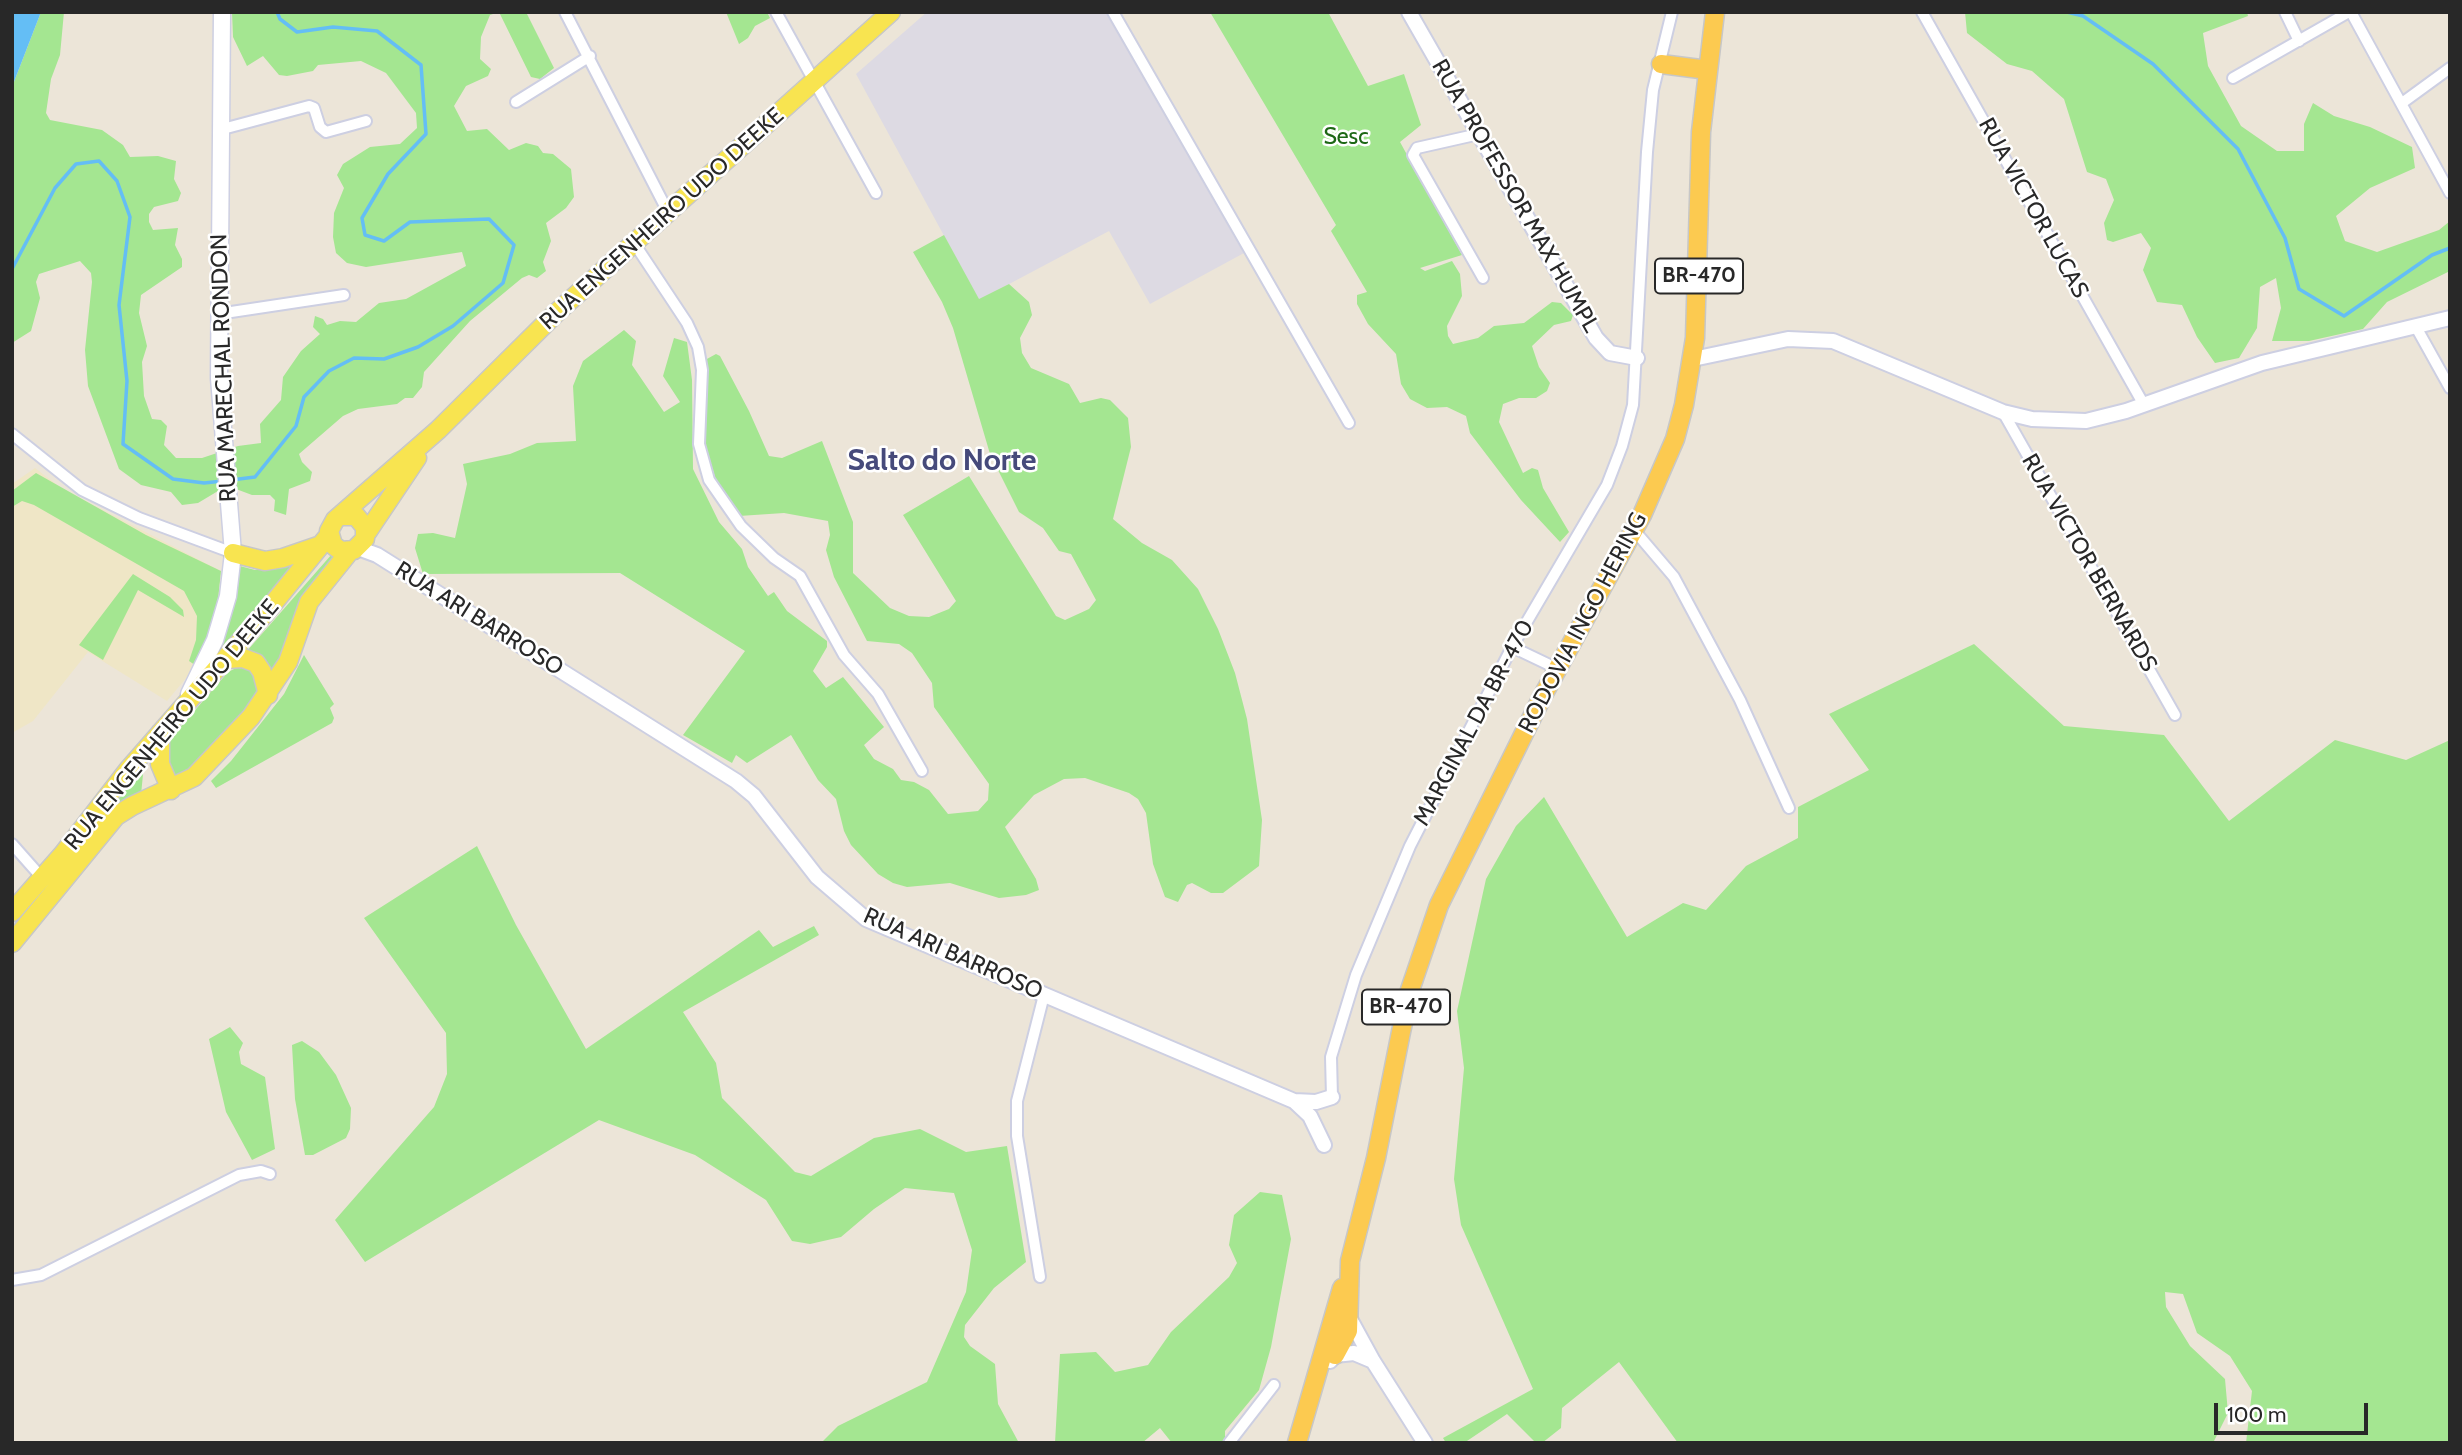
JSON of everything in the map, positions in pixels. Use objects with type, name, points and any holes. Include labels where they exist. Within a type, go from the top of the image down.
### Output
[{"type":"highway","name":"RODOVIA INGO HERING","points":[[1350,1261],[1410,990],[1439,905],[1558,669],[1634,530],[1675,439],[1693,359],[1698,308],[1701,132],[1715,12]]},
{"type":"highway","points":[[1661,64],[1708,70]]},
{"type":"highway","points":[[1335,1355],[1346,1338],[1350,1319],[1347,1282],[1350,1261]]},
{"type":"highway","points":[[1297,1443],[1350,1261]]},
{"type":"main road","name":"RUA MARECHAL RONDON","points":[[179,712],[207,662],[215,640],[228,596],[233,553],[223,450],[218,314],[222,12]]},
{"type":"main road","name":"RUA ENGENHEIRO UDO DEEKE","points":[[341,516],[438,430],[555,314],[891,12]]},
{"type":"main road","name":"RUA ENGENHEIRO UDO DEEKE","points":[[12,943],[116,816],[194,777],[268,695],[292,654],[309,602],[360,543],[438,430]]},
{"type":"main road","points":[[233,553],[265,561],[283,558],[325,540],[333,523],[341,516],[356,516],[364,522],[360,543],[337,548],[325,540]]},
{"type":"main road","name":"RUA ENGENHEIRO UDO DEEKE","points":[[12,912],[43,879],[160,733],[325,540]]},
{"type":"main road","points":[[226,659],[243,658],[256,663],[262,672],[268,695]]},
{"type":"main road","points":[[160,733],[160,764],[171,790]]},
{"type":"street","points":[[565,12],[668,212]]},
{"type":"street","points":[[776,12],[876,193]]},
{"type":"street","points":[[1113,12],[1349,424]]},
{"type":"street","name":"RUA PROFESSOR MAX HUMPL","points":[[1409,12],[1600,344],[1610,353],[1637,358]]},
{"type":"street","name":"MARGINAL DA BR-470","points":[[1332,1097],[1331,1057],[1356,975],[1409,846],[1513,647],[1607,485],[1633,405],[1653,90],[1672,12]]},
{"type":"street","name":"RUA VICTOR LUCAS","points":[[1922,12],[2144,405]]},
{"type":"street","points":[[2285,12],[2299,41]]},
{"type":"street","points":[[2233,78],[2350,12],[2450,192]]},
{"type":"street","points":[[516,102],[590,56]]},
{"type":"street","points":[[2402,103],[2450,68]]},
{"type":"street","points":[[219,130],[309,106],[314,108],[320,127],[326,132],[366,121]]},
{"type":"street","points":[[1479,134],[1417,148],[1412,155],[1483,278]]},
{"type":"street","points":[[634,243],[676,305],[698,347],[702,370],[699,444],[709,480],[747,533],[774,558],[800,576],[844,655],[878,694],[922,771]]},
{"type":"street","points":[[218,314],[344,295]]},
{"type":"street","points":[[1693,359],[1788,339],[1833,341],[2003,412],[2032,419],[2086,421],[2144,405],[2262,363],[2450,318]]},
{"type":"street","points":[[2416,327],[2450,388]]},
{"type":"street","name":"RUA VICTOR BERNARDS","points":[[2003,412],[2175,715]]},
{"type":"street","points":[[12,434],[82,490],[139,518],[233,553]]},
{"type":"street","points":[[1634,530],[1674,577],[1740,700],[1789,808]]},
{"type":"street","name":"RUA ARI BARROSO","points":[[360,543],[736,781],[754,796],[817,877],[866,919],[1294,1101],[1310,1116],[1324,1145]]},
{"type":"street","points":[[1513,647],[1558,669]]},
{"type":"street","points":[[12,844],[43,879]]},
{"type":"street","points":[[1040,1277],[1019,1149],[1017,1101],[1044,995]]},
{"type":"street","name":"RUA ARI BARROSO","points":[[1294,1101],[1316,1102],[1332,1097]]},
{"type":"street","points":[[12,1280],[41,1275],[239,1175],[261,1171],[270,1174]]},
{"type":"street","points":[[1350,1319],[1425,1443]]},
{"type":"street","points":[[1315,1378],[1335,1355],[1354,1353],[1373,1361]]},
{"type":"street","points":[[1230,1443],[1274,1385]]},
{"type":"shaded area","points":[[927,12],[1106,12],[1244,253],[1150,304],[1109,231],[979,300],[856,74]]},
{"type":"shaded area","points":[[35,468],[64,490],[221,571],[217,609],[192,671],[167,701],[88,652],[33,721],[12,733],[12,484]]},
{"type":"green space","points":[[41,12],[64,12],[60,55],[51,79],[46,113],[50,120],[102,130],[123,145],[130,157],[158,156],[176,161],[174,179],[181,193],[178,201],[154,207],[149,214],[149,222],[153,230],[178,228],[175,245],[182,259],[182,267],[141,295],[139,313],[147,346],[142,362],[144,396],[152,419],[161,420],[167,426],[164,445],[176,458],[202,458],[238,446],[261,443],[260,424],[281,400],[283,377],[301,351],[320,334],[313,327],[315,316],[323,319],[327,325],[340,321],[356,322],[379,303],[406,299],[466,266],[462,252],[366,267],[347,263],[336,253],[333,237],[334,213],[344,188],[337,175],[343,164],[370,147],[400,144],[417,128],[416,113],[386,73],[361,61],[318,65],[313,71],[287,76],[279,75],[263,56],[247,66],[233,37],[232,12],[499,12],[490,15],[481,37],[480,59],[491,69],[488,76],[466,86],[454,106],[467,131],[487,129],[509,150],[526,143],[538,146],[543,153],[553,154],[571,169],[574,197],[566,208],[546,223],[551,241],[543,262],[546,271],[537,278],[529,275],[522,278],[470,321],[424,372],[422,387],[413,398],[405,398],[397,404],[358,409],[343,416],[299,454],[302,462],[312,472],[310,481],[289,489],[286,515],[274,511],[275,500],[270,495],[252,495],[236,489],[218,491],[198,503],[182,505],[171,492],[141,485],[119,469],[88,386],[85,350],[92,282],[91,273],[80,261],[39,274],[36,282],[40,298],[31,331],[12,343],[12,87]]},
{"type":"green space","points":[[499,12],[526,12],[554,68],[540,79],[531,77]]},
{"type":"green space","points":[[726,12],[767,12],[770,18],[755,26],[748,38],[739,44]]},
{"type":"green space","name":"Sesc","points":[[1210,12],[1328,12],[1368,86],[1404,74],[1421,125],[1400,142],[1462,255],[1420,268],[1425,271],[1452,261],[1460,274],[1462,296],[1447,326],[1448,336],[1453,344],[1478,338],[1494,326],[1524,323],[1552,302],[1561,303],[1573,315],[1571,321],[1554,325],[1532,346],[1539,367],[1550,383],[1547,391],[1536,398],[1519,398],[1503,404],[1499,422],[1523,473],[1532,468],[1538,470],[1543,488],[1569,532],[1560,542],[1521,500],[1470,433],[1466,416],[1447,407],[1427,408],[1410,399],[1401,384],[1396,354],[1368,324],[1357,304],[1357,295],[1367,292],[1331,231],[1336,225]]},
{"type":"green space","points":[[1965,12],[2247,12],[2248,16],[2203,33],[2208,66],[2241,126],[2277,151],[2304,151],[2304,124],[2313,103],[2334,116],[2370,127],[2412,147],[2415,168],[2370,188],[2336,216],[2345,241],[2377,252],[2439,230],[2450,221],[2450,271],[2387,302],[2363,329],[2309,341],[2272,341],[2281,308],[2276,278],[2260,287],[2257,328],[2239,358],[2215,363],[2197,337],[2182,305],[2157,302],[2143,270],[2151,248],[2141,233],[2113,242],[2107,240],[2104,223],[2114,200],[2106,179],[2087,172],[2064,99],[2032,71],[2007,64],[1967,33]]},
{"type":"green space","points":[[944,235],[979,299],[1009,284],[1029,302],[1032,315],[1020,338],[1022,353],[1031,368],[1069,384],[1080,403],[1101,398],[1110,400],[1128,418],[1131,447],[1113,519],[1142,543],[1172,560],[1198,589],[1218,629],[1235,673],[1247,719],[1262,820],[1259,866],[1223,893],[1211,893],[1192,883],[1187,885],[1178,902],[1165,897],[1153,864],[1146,813],[1138,799],[1129,793],[1085,778],[1064,779],[1034,795],[1005,827],[1036,879],[1039,890],[1026,895],[999,898],[950,883],[907,887],[893,883],[878,874],[851,845],[844,831],[836,799],[818,780],[791,735],[747,763],[736,755],[732,763],[683,735],[745,651],[620,573],[423,574],[415,548],[418,534],[433,533],[455,538],[467,484],[463,464],[510,454],[537,443],[576,441],[573,386],[583,361],[624,330],[636,341],[632,365],[664,412],[680,402],[663,376],[674,338],[687,342],[692,380],[693,469],[719,522],[742,549],[748,567],[768,596],[774,592],[787,611],[827,641],[827,647],[813,671],[826,688],[843,677],[884,727],[864,745],[874,759],[893,769],[901,780],[914,782],[929,790],[948,814],[978,811],[988,800],[989,784],[934,707],[932,683],[912,653],[899,644],[867,641],[834,577],[826,550],[830,535],[828,521],[784,513],[739,516],[717,484],[704,440],[705,360],[716,354],[720,356],[749,411],[769,456],[782,458],[822,441],[853,522],[853,573],[890,608],[909,616],[929,617],[949,609],[956,601],[903,515],[969,476],[1056,616],[1065,620],[1089,609],[1096,600],[1071,554],[1059,551],[1043,528],[1019,512],[990,454],[953,328],[942,302],[913,252]]},
{"type":"green space","points":[[36,473],[146,535],[221,571],[217,609],[209,638],[195,665],[189,661],[196,640],[197,616],[184,591],[34,505],[22,501],[12,507],[12,491]]},
{"type":"green space","points":[[332,554],[340,558],[272,679],[246,652]]},
{"type":"green space","points":[[294,564],[208,667],[236,565],[255,570]]},
{"type":"green space","points":[[133,574],[170,597],[183,610],[184,617],[138,590],[103,660],[79,645]]},
{"type":"green space","points":[[1974,644],[2064,726],[2164,735],[2229,821],[2335,740],[2406,760],[2450,740],[2450,1443],[2246,1443],[2252,1391],[2230,1356],[2197,1333],[2183,1294],[2165,1292],[2166,1307],[2190,1346],[2225,1379],[2228,1413],[2213,1443],[1678,1443],[1619,1362],[1562,1408],[1561,1428],[1542,1443],[1536,1443],[1507,1414],[1464,1443],[1446,1443],[1443,1438],[1533,1389],[1461,1225],[1454,1179],[1464,1068],[1457,1011],[1486,879],[1516,826],[1544,797],[1627,937],[1683,903],[1706,910],[1746,866],[1798,838],[1798,807],[1869,770],[1829,714]]},
{"type":"green space","points":[[304,655],[334,704],[330,708],[334,718],[332,723],[216,788],[211,781],[231,761],[284,694]]},
{"type":"green space","points":[[240,666],[255,671],[259,692],[205,757],[176,781],[168,766],[167,748],[171,738],[228,672]]},
{"type":"green space","points":[[144,764],[141,795],[12,935],[12,928]]},
{"type":"green space","points":[[477,846],[516,925],[586,1049],[759,930],[773,947],[814,926],[819,935],[683,1012],[716,1063],[722,1098],[795,1172],[811,1176],[874,1138],[920,1129],[966,1152],[1007,1146],[1026,1262],[994,1288],[965,1325],[964,1337],[970,1346],[995,1364],[998,1404],[1019,1443],[821,1443],[838,1426],[927,1382],[966,1292],[972,1250],[954,1193],[905,1188],[874,1209],[841,1237],[810,1244],[792,1241],[766,1200],[695,1155],[599,1120],[365,1262],[335,1220],[434,1107],[447,1074],[446,1033],[364,918]]},
{"type":"green space","points":[[230,1027],[243,1043],[239,1052],[241,1064],[265,1077],[275,1149],[252,1160],[226,1112],[209,1039]]},
{"type":"green space","points":[[302,1041],[319,1052],[336,1075],[351,1108],[350,1129],[346,1138],[313,1155],[305,1155],[295,1099],[292,1045]]},
{"type":"green space","points":[[1260,1192],[1282,1195],[1291,1239],[1271,1347],[1259,1390],[1225,1431],[1225,1443],[1172,1443],[1160,1428],[1142,1443],[1055,1443],[1060,1354],[1096,1352],[1115,1372],[1148,1365],[1171,1332],[1229,1277],[1237,1263],[1229,1245],[1234,1215]]},
{"type":"water","points":[[12,12],[41,12],[12,87]]},
{"type":"waterway","points":[[231,480],[255,477],[296,426],[304,397],[329,371],[354,358],[384,359],[418,347],[453,326],[503,283],[514,245],[489,219],[410,222],[384,241],[365,235],[362,218],[388,174],[426,134],[421,65],[377,31],[333,27],[297,32],[280,19],[277,12]]},
{"type":"waterway","points":[[2067,12],[2083,16],[2153,64],[2238,149],[2285,238],[2299,289],[2344,316],[2432,255],[2450,248]]},
{"type":"waterway","points":[[12,269],[55,188],[76,164],[99,161],[117,181],[130,217],[119,305],[127,381],[123,444],[173,479],[204,483],[223,481]]},
{"type":"district","name":"Salto do Norte","points":[[942,461]]}]
